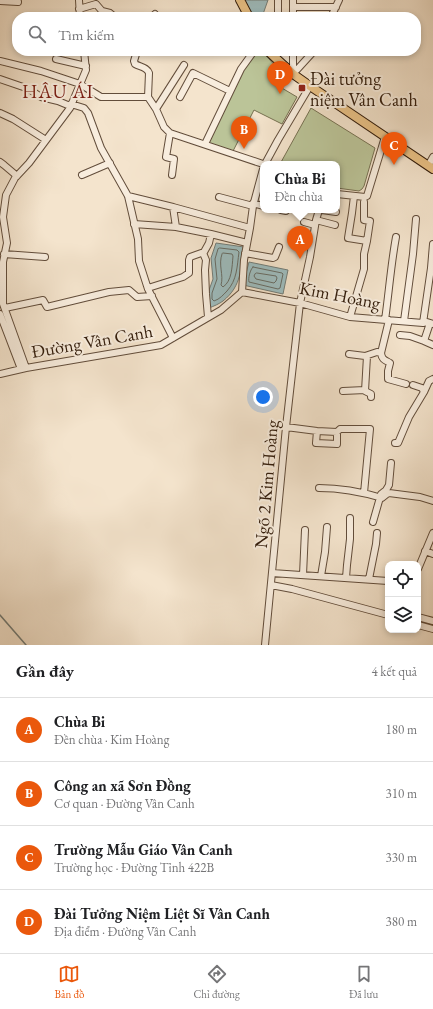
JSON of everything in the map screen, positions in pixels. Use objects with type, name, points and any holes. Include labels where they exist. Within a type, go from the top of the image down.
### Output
[{"type":"main road","points":[[240,0],[246,12]]},
{"type":"main road","points":[[274,56],[293,74],[310,86],[384,137],[431,167]]},
{"type":"street","points":[[79,0],[79,10],[96,4],[102,12]]},
{"type":"street","points":[[278,0],[278,12]]},
{"type":"street","points":[[333,12],[340,0]]},
{"type":"street","points":[[2,1],[18,2]]},
{"type":"street","points":[[293,3],[336,7]]},
{"type":"street","points":[[24,369],[3,306],[3,262],[7,243],[2,217],[3,195],[58,125],[71,105],[86,70],[85,56]]},
{"type":"street","points":[[136,56],[135,64],[145,68],[150,73],[148,97],[156,109],[164,127],[170,133],[260,163]]},
{"type":"street","points":[[205,144],[241,69],[250,56]]},
{"type":"street","points":[[293,56],[293,74]]},
{"type":"street","points":[[293,74],[309,56]]},
{"type":"street","points":[[56,60],[86,66]]},
{"type":"street","points":[[0,61],[50,74],[80,84],[101,97],[148,97]]},
{"type":"street","points":[[156,109],[184,65]]},
{"type":"street","points":[[180,97],[193,73],[230,91]]},
{"type":"street","points":[[0,79],[29,90],[41,97],[84,108],[88,113],[101,148],[128,196],[138,239],[139,261],[148,288],[173,338]]},
{"type":"street","points":[[266,161],[310,86]]},
{"type":"street","points":[[0,113],[13,119],[46,140]]},
{"type":"street","points":[[170,133],[166,158],[174,159],[172,175]]},
{"type":"street","points":[[350,317],[364,269],[364,254],[368,241],[370,222],[364,220],[365,200],[384,137]]},
{"type":"street","points":[[431,167],[433,157]]},
{"type":"street","points":[[0,162],[17,176]]},
{"type":"street","points":[[82,175],[110,163]]},
{"type":"street","points":[[242,292],[245,253],[253,205],[260,180]]},
{"type":"street","points":[[340,194],[354,196],[365,200]]},
{"type":"street","points":[[128,196],[250,228]]},
{"type":"street","points":[[354,196],[348,238],[368,241]]},
{"type":"street","points":[[220,197],[260,206]]},
{"type":"street","points":[[173,207],[176,227]]},
{"type":"street","name":"Ngõ 2 Kim Hoàng","points":[[265,645],[286,427],[300,303],[316,223],[320,213]]},
{"type":"street","points":[[404,321],[416,219]]},
{"type":"street","points":[[304,222],[336,225]]},
{"type":"street","points":[[134,224],[176,227],[247,243]]},
{"type":"street","points":[[148,288],[186,276],[189,273],[188,260],[191,256],[203,253],[212,234]]},
{"type":"street","points":[[396,237],[392,257],[387,320],[381,353],[383,360],[390,363],[388,379],[422,388],[424,392]]},
{"type":"street","points":[[423,323],[433,244]]},
{"type":"street","points":[[245,253],[273,258],[276,255],[278,247]]},
{"type":"street","points":[[203,253],[206,260],[205,270],[208,317]]},
{"type":"street","points":[[4,254],[45,257]]},
{"type":"street","points":[[3,306],[43,300],[47,307],[109,292],[129,290],[137,297],[152,296]]},
{"type":"street","name":"Kim Hoàng","points":[[242,292],[300,303],[350,317],[431,323]]},
{"type":"street","name":"Đường Vân Canh","points":[[0,374],[161,345],[221,310],[242,292]]},
{"type":"street","points":[[0,314],[3,328],[24,369]]},
{"type":"street","points":[[424,341],[431,323]]},
{"type":"street","points":[[400,335],[410,336],[433,345]]},
{"type":"street","points":[[349,354],[368,356],[377,352],[381,353]]},
{"type":"street","points":[[365,390],[368,356]]},
{"type":"street","points":[[395,443],[398,443],[409,417],[429,381],[433,379]]},
{"type":"street","points":[[343,391],[365,390],[365,392],[371,394],[371,397]]},
{"type":"street","points":[[286,427],[338,432],[340,429],[370,429],[364,493]]},
{"type":"street","points":[[316,431],[316,443],[338,444],[338,432]]},
{"type":"street","points":[[373,522],[381,494],[389,485],[391,463]]},
{"type":"street","points":[[319,488],[332,488],[364,493],[381,498]]},
{"type":"street","points":[[381,498],[389,493],[420,497],[433,501]]},
{"type":"street","points":[[346,578],[346,565],[350,539],[350,518]]},
{"type":"street","points":[[321,576],[327,527]]},
{"type":"street","points":[[303,575],[305,530]]},
{"type":"street","points":[[369,579],[377,533]]},
{"type":"street","points":[[421,562],[433,533]]},
{"type":"street","points":[[425,552],[433,554]]},
{"type":"street","points":[[272,573],[385,580]]},
{"type":"street","points":[[271,585],[292,589],[385,614]]},
{"type":"street","points":[[421,618],[433,621]]},
{"type":"street","points":[[421,626],[433,628]]},
{"type":"green space","points":[[252,56],[266,56],[277,68],[270,81],[297,97],[282,124],[254,110],[232,153],[207,143],[249,59]]},
{"type":"green space","points":[[311,108],[375,148],[364,186],[359,191],[340,188],[340,161],[282,161]]},
{"type":"water","points":[[243,0],[268,0],[264,12],[250,12]]},
{"type":"water","points":[[216,243],[244,247],[240,276],[234,289],[223,301],[209,308],[208,293],[213,279],[211,258]]},
{"type":"water","points":[[249,262],[288,270],[283,294],[243,285]]},
{"type":"waterway","points":[[0,615],[26,645]]},
{"type":"place","name":"Đài tưởng niệm Vân Canh","points":[[302,88]]},
{"type":"place","name":"Đài Tưởng Niệm Liệt Sĩ Vân Canh","points":[[280,94]]},
{"type":"place","name":"Công an xã Sơn Đồng","points":[[244,149]]},
{"type":"place","name":"Trường Mẫu Giáo Vân Canh","points":[[394,165]]},
{"type":"place","name":"Chùa Bi","points":[[300,259]]},
{"type":"district","name":"HẬU ÁI","points":[[58,91]]}]
